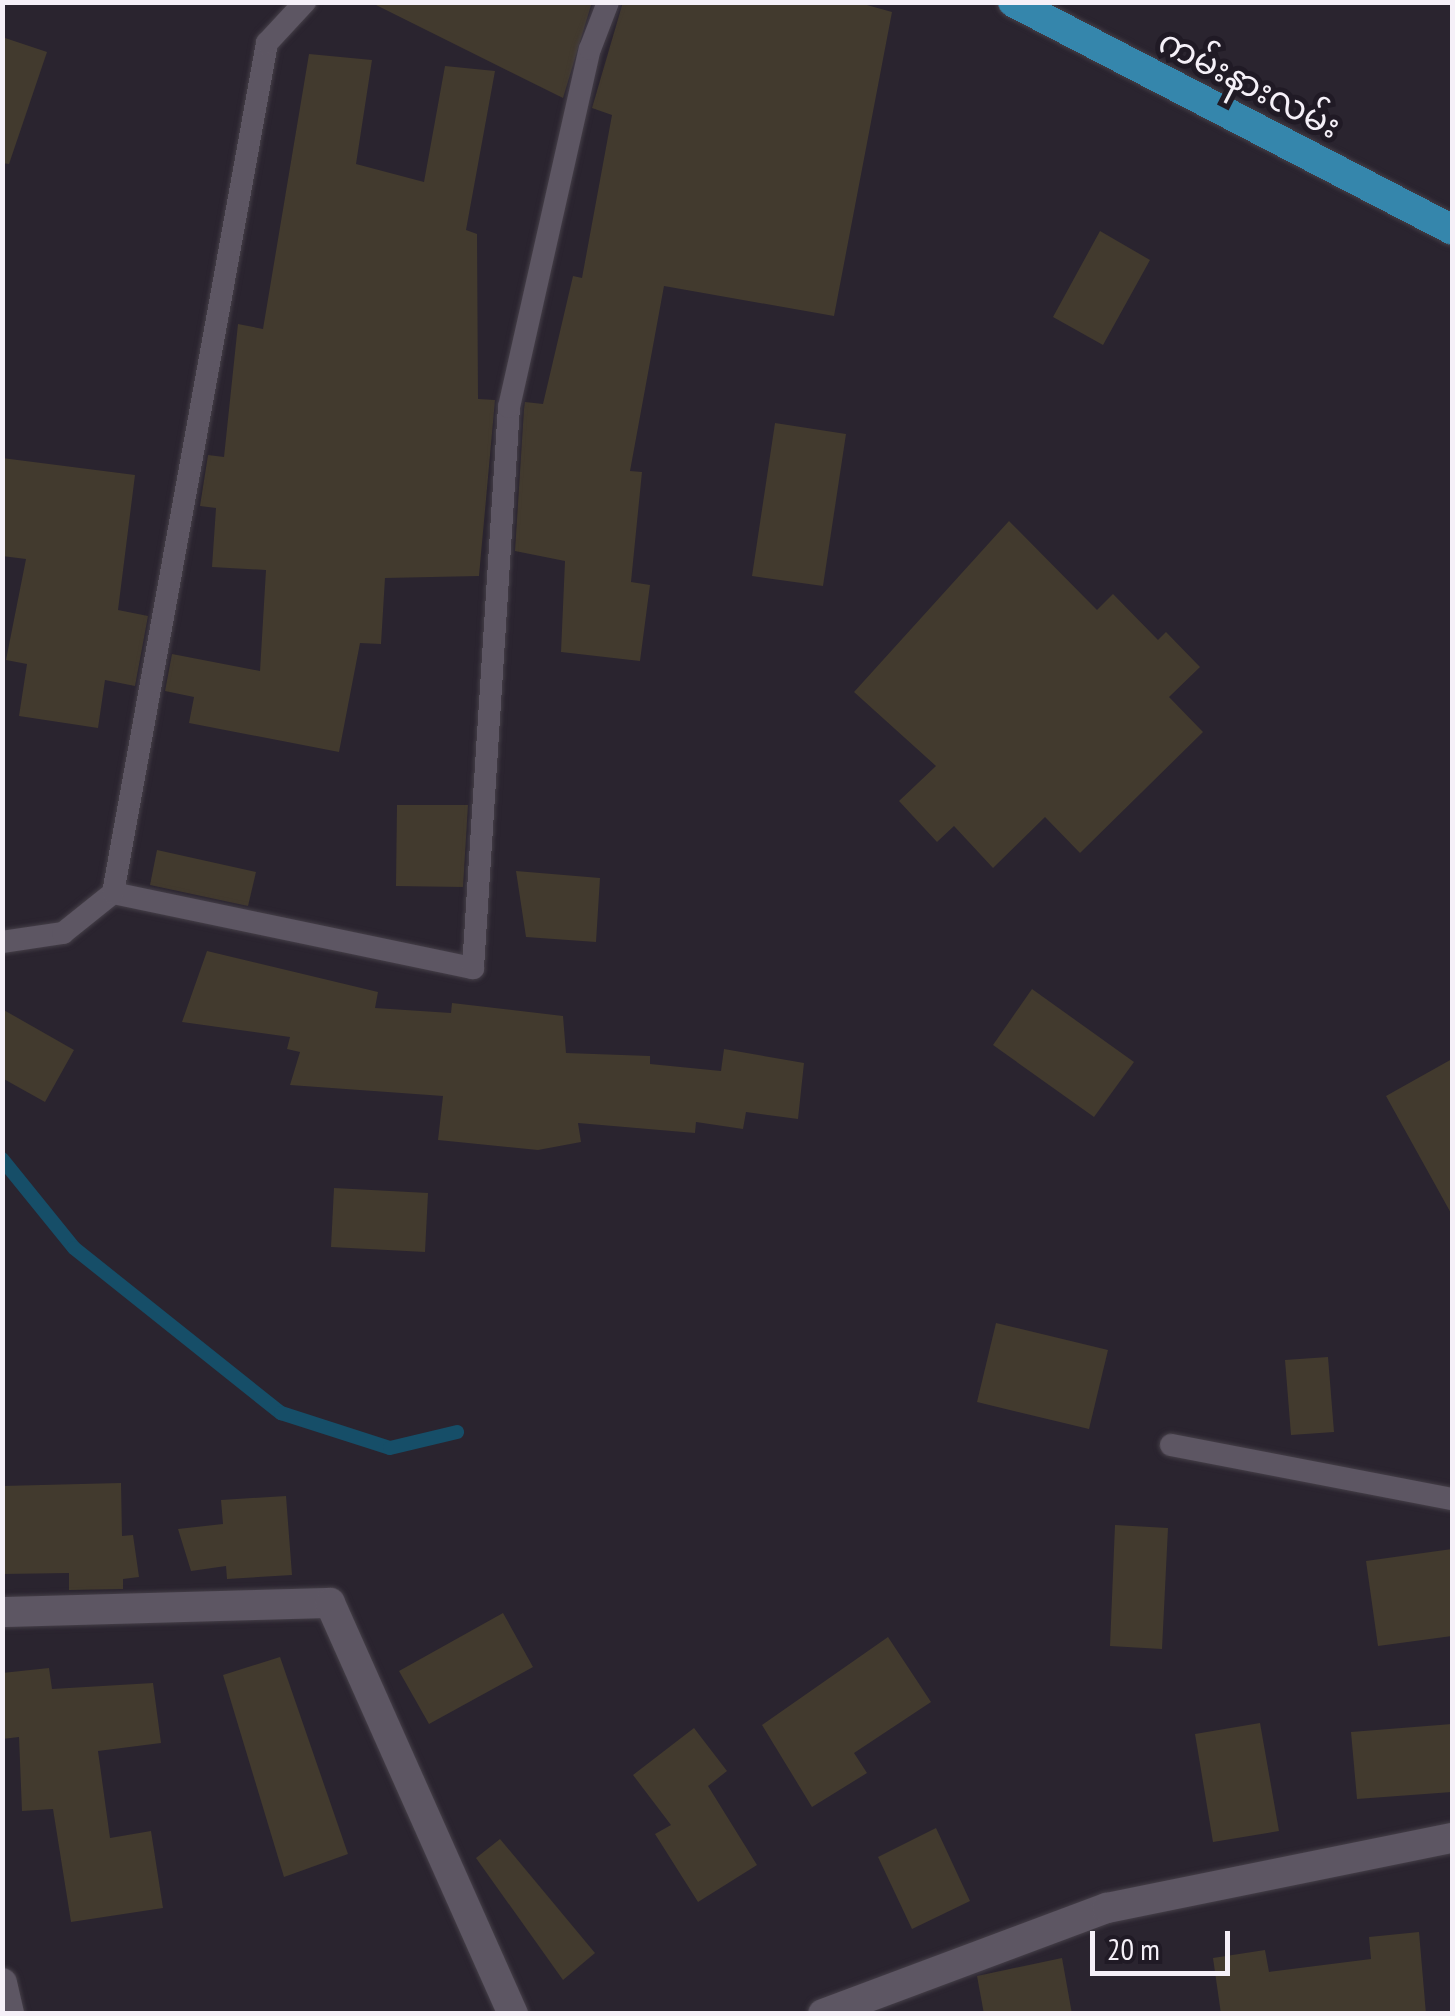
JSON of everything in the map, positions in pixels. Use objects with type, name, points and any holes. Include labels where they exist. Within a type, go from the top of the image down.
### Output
[{"type":"main road","name":"ကမ်းနားလမ်း","points":[[1013,2],[1452,230]]},
{"type":"street","points":[[2,1612],[330,1603],[513,2014]]},
{"type":"street","points":[[823,2014],[1107,1908],[1452,1838]]},
{"type":"street","points":[[2,1983],[9,2014]]},
{"type":"lane","points":[[2,942],[63,933],[113,893],[267,43],[304,2]]},
{"type":"lane","points":[[113,893],[473,968],[509,407],[590,49],[608,2]]},
{"type":"lane","points":[[1171,1445],[1452,1499]]},
{"type":"building","points":[[370,2],[592,2],[563,98]]},
{"type":"building","points":[[623,2],[856,2],[892,12],[834,316],[664,286],[630,471],[642,472],[631,582],[650,585],[640,661],[561,652],[565,561],[515,551],[525,402],[543,404],[573,276],[582,278],[612,115],[592,108]]},
{"type":"building","points":[[2,37],[47,52],[9,164],[2,163]]},
{"type":"building","points":[[309,54],[372,60],[356,164],[424,182],[445,66],[495,71],[466,230],[477,234],[478,399],[495,400],[479,576],[385,578],[381,644],[360,643],[339,752],[189,723],[194,697],[165,691],[172,654],[260,671],[266,570],[212,567],[216,508],[200,506],[208,455],[224,457],[238,324],[263,329]]},
{"type":"building","points":[[1100,231],[1150,260],[1103,345],[1053,317]]},
{"type":"building","points":[[775,423],[846,434],[823,586],[752,576]]},
{"type":"building","points":[[2,458],[135,475],[118,610],[148,616],[135,686],[105,680],[98,728],[19,716],[27,664],[6,660],[26,559],[2,556]]},
{"type":"building","points":[[1009,521],[1097,610],[1113,594],[1158,640],[1166,632],[1200,667],[1169,697],[1203,732],[1080,853],[1045,817],[993,868],[954,826],[937,842],[899,801],[936,766],[854,692]]},
{"type":"building","points":[[397,805],[468,805],[463,887],[396,886]]},
{"type":"building","points":[[157,850],[256,872],[248,906],[150,885]]},
{"type":"building","points":[[516,871],[600,878],[596,942],[526,937]]},
{"type":"building","points":[[207,951],[378,992],[375,1008],[451,1013],[452,1003],[563,1016],[566,1053],[650,1056],[650,1064],[721,1071],[724,1049],[804,1063],[798,1119],[746,1112],[743,1129],[696,1122],[695,1133],[578,1123],[581,1142],[538,1150],[438,1140],[443,1096],[290,1085],[300,1052],[287,1049],[290,1037],[182,1022]]},
{"type":"building","points":[[1032,989],[1134,1062],[1094,1117],[993,1045]]},
{"type":"building","points":[[2,1009],[74,1050],[45,1102],[2,1078]]},
{"type":"building","points":[[1452,1059],[1452,1215],[1386,1096]]},
{"type":"building","points":[[334,1188],[428,1193],[425,1252],[331,1247]]},
{"type":"building","points":[[996,1323],[1108,1350],[1089,1429],[977,1402]]},
{"type":"building","points":[[1328,1357],[1334,1432],[1291,1435],[1285,1360]]},
{"type":"building","points":[[121,1483],[122,1536],[133,1535],[139,1577],[123,1579],[123,1589],[69,1590],[69,1573],[2,1574],[2,1486]]},
{"type":"building","points":[[286,1496],[292,1575],[227,1579],[226,1566],[191,1571],[178,1529],[223,1524],[221,1500]]},
{"type":"building","points":[[1115,1525],[1168,1528],[1162,1649],[1110,1646]]},
{"type":"building","points":[[1452,1549],[1452,1636],[1378,1646],[1366,1561]]},
{"type":"building","points":[[503,1613],[533,1667],[429,1724],[399,1671]]},
{"type":"building","points":[[888,1637],[931,1702],[854,1753],[867,1773],[812,1807],[762,1725]]},
{"type":"building","points":[[280,1657],[348,1854],[284,1877],[223,1675]]},
{"type":"building","points":[[49,1668],[52,1689],[153,1683],[161,1743],[98,1751],[110,1838],[151,1831],[163,1908],[71,1922],[53,1809],[22,1811],[19,1737],[2,1739],[2,1673]]},
{"type":"building","points":[[1260,1723],[1279,1831],[1213,1842],[1195,1734]]},
{"type":"building","points":[[1452,1724],[1452,1792],[1357,1799],[1351,1732]]},
{"type":"building","points":[[694,1728],[727,1771],[708,1786],[757,1865],[698,1902],[655,1834],[671,1825],[633,1775]]},
{"type":"building","points":[[936,1828],[970,1901],[912,1929],[878,1857]]},
{"type":"building","points":[[500,1839],[595,1953],[563,1980],[476,1858]]},
{"type":"building","points":[[1419,1932],[1426,2014],[1221,2014],[1213,1958],[1265,1950],[1269,1972],[1371,1959],[1369,1937]]},
{"type":"building","points":[[1062,1958],[1072,2014],[984,2014],[977,1976]]},
{"type":"waterway","points":[[2,1159],[74,1248],[281,1413],[390,1448],[457,1432]]}]
